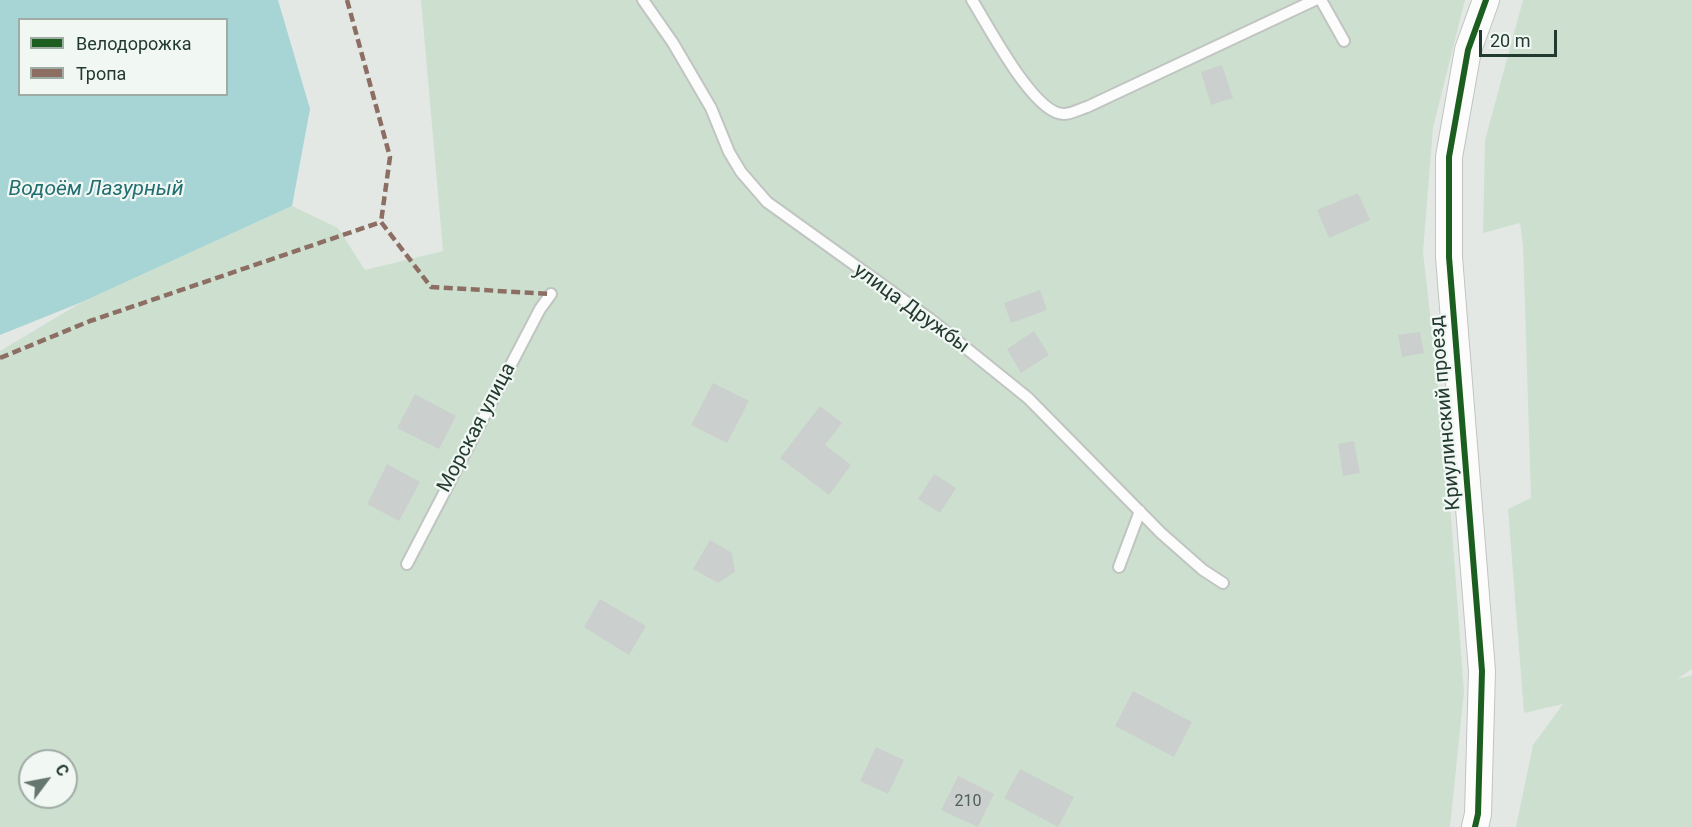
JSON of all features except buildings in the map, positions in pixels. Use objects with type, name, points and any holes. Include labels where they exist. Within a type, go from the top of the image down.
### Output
[{"type":"street","name":"Криулинский проезд","points":[[1476,827],[1482,671],[1449,257],[1449,157],[1468,50],[1486,0]]},
{"type":"lane","name":"улица Дружбы","points":[[643,0],[673,43],[711,108],[729,152],[741,172],[767,202],[930,320],[1028,398],[1140,511],[1203,570],[1223,583]]},
{"type":"lane","points":[[972,0],[1026,86],[1043,106],[1063,115],[1086,107],[1316,0]]},
{"type":"lane","points":[[1321,0],[1344,41]]},
{"type":"lane","name":"Морская улица","points":[[407,564],[534,319],[552,294]]},
{"type":"lane","points":[[1119,567],[1140,511]]},
{"type":"green space","points":[[421,0],[1465,0],[1433,128],[1423,252],[1447,462],[1464,692],[1450,827],[0,827],[0,351],[82,302],[292,206],[338,228],[365,270],[443,251]]},
{"type":"green space","points":[[1523,0],[1692,0],[1692,669],[1677,679],[1692,675],[1692,827],[1516,827],[1533,745],[1563,704],[1524,713],[1508,509],[1531,498],[1523,245],[1520,223],[1483,233],[1485,140]]},
{"type":"water","name":"Водоём Лазурный","points":[[0,0],[278,0],[310,109],[292,206],[82,302],[0,335]]},
{"type":"marked path","points":[[347,0],[390,157],[381,222]]},
{"type":"marked path","points":[[0,358],[90,321],[381,222],[431,287],[551,294]]},
{"type":"cycle path","points":[[1475,827],[1478,814],[1482,671],[1449,257],[1449,157],[1468,50],[1486,0]]}]
